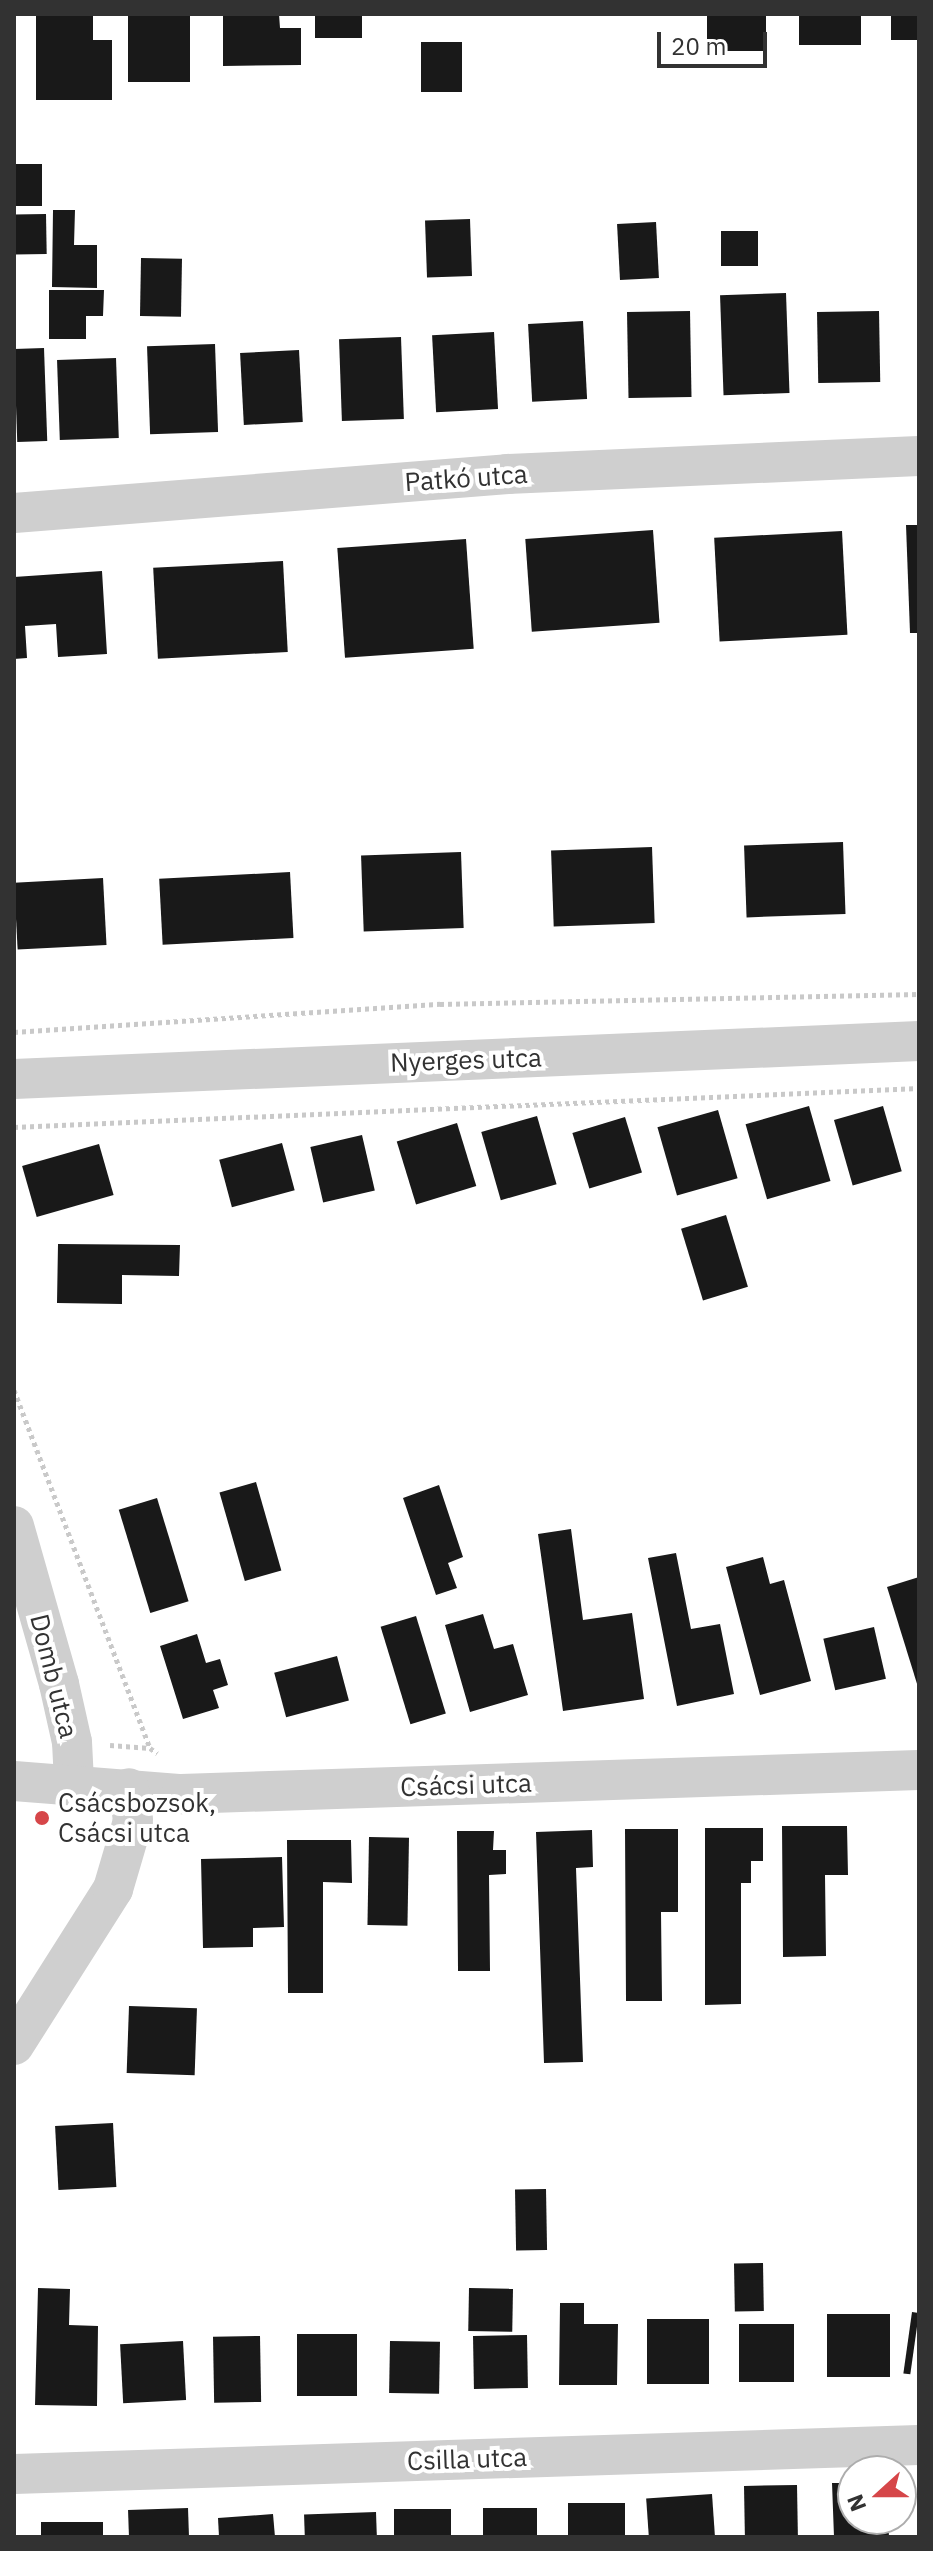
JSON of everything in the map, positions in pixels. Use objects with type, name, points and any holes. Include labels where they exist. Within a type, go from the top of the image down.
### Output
[{"type":"street","name":"Patkó utca","points":[[14,513],[507,474],[919,456]]},
{"type":"street","name":"Nyerges utca","points":[[14,1079],[919,1041]]},
{"type":"street","name":"Domb utca","points":[[14,1526],[59,1684],[72,1742],[74,1782]]},
{"type":"street","name":"Csácsi utca","points":[[14,1781],[74,1782],[181,1794],[919,1770]]},
{"type":"street","points":[[14,2045],[113,1889],[133,1821],[129,1788]]},
{"type":"street","name":"Csilla utca","points":[[14,2474],[919,2445]]},
{"type":"path","points":[[14,1032],[440,1004],[919,994]]},
{"type":"path","points":[[14,1127],[919,1088]]},
{"type":"path","points":[[14,1390],[150,1748],[180,1769],[181,1794]]},
{"type":"building","points":[[36,14],[93,14],[93,40],[112,40],[112,100],[36,100]]},
{"type":"building","points":[[128,14],[190,14],[190,82],[128,82]]},
{"type":"building","points":[[223,14],[279,14],[280,28],[301,28],[301,65],[223,66]]},
{"type":"building","points":[[315,14],[362,14],[362,38],[315,38]]},
{"type":"building","points":[[707,14],[766,14],[766,51],[707,51]]},
{"type":"building","points":[[799,14],[861,14],[861,45],[799,45]]},
{"type":"building","points":[[891,14],[919,14],[919,40],[891,40]]},
{"type":"building","points":[[421,42],[462,42],[462,92],[421,92]]},
{"type":"building","points":[[14,164],[42,164],[42,206],[14,206]]},
{"type":"building","points":[[53,210],[75,210],[74,245],[97,245],[97,288],[52,287]]},
{"type":"building","points":[[46,214],[47,254],[15,255],[14,215]]},
{"type":"building","points":[[470,219],[472,276],[427,278],[425,221]]},
{"type":"building","points":[[656,222],[659,278],[620,280],[617,224]]},
{"type":"building","points":[[721,231],[758,231],[758,266],[721,266]]},
{"type":"building","points":[[141,258],[182,259],[181,317],[140,316]]},
{"type":"building","points":[[49,290],[104,290],[103,316],[86,316],[86,339],[49,339]]},
{"type":"building","points":[[786,293],[789,393],[724,395],[720,295]]},
{"type":"building","points":[[690,311],[692,397],[629,398],[627,312]]},
{"type":"building","points":[[879,311],[880,382],[818,383],[817,312]]},
{"type":"building","points":[[583,321],[587,399],[532,402],[528,324]]},
{"type":"building","points":[[494,332],[498,409],[436,412],[432,335]]},
{"type":"building","points":[[401,337],[404,419],[342,421],[339,339]]},
{"type":"building","points":[[215,344],[218,432],[150,434],[147,346]]},
{"type":"building","points":[[44,348],[47,441],[17,442],[14,349]]},
{"type":"building","points":[[299,350],[303,422],[244,425],[240,353]]},
{"type":"building","points":[[116,358],[119,438],[60,440],[57,360]]},
{"type":"building","points":[[906,525],[919,525],[919,633],[910,633]]},
{"type":"building","points":[[653,530],[659,623],[532,632],[525,539]]},
{"type":"building","points":[[842,531],[847,635],[720,642],[714,538]]},
{"type":"building","points":[[466,539],[474,649],[345,658],[337,548]]},
{"type":"building","points":[[283,561],[288,652],[158,659],[153,568]]},
{"type":"building","points":[[102,571],[107,654],[58,657],[56,624],[25,626],[27,658],[14,659],[14,577]]},
{"type":"building","points":[[843,842],[846,914],[747,917],[744,845]]},
{"type":"building","points":[[652,847],[655,923],[554,926],[551,851]]},
{"type":"building","points":[[461,852],[464,928],[364,931],[361,855]]},
{"type":"building","points":[[290,872],[293,938],[163,945],[159,879]]},
{"type":"building","points":[[103,878],[107,945],[18,950],[14,883]]},
{"type":"building","points":[[809,1106],[830,1181],[767,1199],[746,1124]]},
{"type":"building","points":[[883,1106],[902,1171],[853,1185],[834,1120]]},
{"type":"building","points":[[718,1110],[738,1178],[677,1196],[657,1127]]},
{"type":"building","points":[[537,1116],[557,1184],[501,1200],[481,1132]]},
{"type":"building","points":[[625,1117],[642,1172],[589,1189],[572,1133]]},
{"type":"building","points":[[457,1123],[476,1186],[416,1205],[397,1141]]},
{"type":"building","points":[[362,1135],[375,1191],[323,1202],[310,1147]]},
{"type":"building","points":[[282,1143],[295,1190],[232,1207],[219,1160]]},
{"type":"building","points":[[99,1144],[114,1195],[37,1217],[22,1166]]},
{"type":"building","points":[[726,1215],[748,1287],[703,1300],[681,1229]]},
{"type":"building","points":[[58,1244],[180,1245],[179,1276],[122,1275],[122,1304],[57,1303]]},
{"type":"building","points":[[256,1482],[281,1570],[245,1581],[219,1492]]},
{"type":"building","points":[[439,1485],[463,1557],[448,1563],[457,1588],[436,1595],[403,1498]]},
{"type":"building","points":[[157,1498],[189,1601],[150,1613],[119,1510]]},
{"type":"building","points":[[571,1529],[583,1620],[632,1613],[644,1699],[563,1711],[538,1534]]},
{"type":"building","points":[[676,1553],[691,1629],[720,1624],[734,1694],[677,1706],[648,1558]]},
{"type":"building","points":[[763,1557],[770,1584],[784,1580],[811,1681],[760,1695],[726,1567]]},
{"type":"building","points":[[919,1577],[919,1687],[918,1687],[887,1587]]},
{"type":"building","points":[[483,1614],[494,1649],[513,1644],[528,1695],[470,1712],[445,1625]]},
{"type":"building","points":[[416,1616],[446,1714],[410,1724],[381,1627]]},
{"type":"building","points":[[874,1627],[886,1679],[835,1690],[823,1639]]},
{"type":"building","points":[[197,1634],[206,1663],[220,1659],[228,1685],[213,1690],[219,1708],[183,1719],[160,1646]]},
{"type":"building","points":[[337,1656],[349,1700],[286,1717],[274,1673]]},
{"type":"building","points":[[782,1826],[847,1826],[848,1875],[825,1875],[826,1956],[783,1957]]},
{"type":"building","points":[[705,1828],[763,1828],[763,1861],[751,1861],[751,1883],[741,1883],[741,2004],[705,2005]]},
{"type":"building","points":[[625,1829],[678,1829],[678,1912],[661,1912],[662,2001],[626,2001]]},
{"type":"building","points":[[592,1830],[593,1867],[576,1868],[583,2062],[544,2063],[536,1832]]},
{"type":"building","points":[[457,1831],[494,1831],[493,1850],[506,1850],[506,1874],[489,1875],[490,1971],[458,1971]]},
{"type":"building","points":[[369,1837],[409,1838],[407,1926],[367,1925]]},
{"type":"building","points":[[287,1840],[351,1840],[352,1883],[323,1882],[323,1993],[288,1993]]},
{"type":"building","points":[[282,1857],[284,1927],[253,1928],[253,1947],[203,1948],[201,1859]]},
{"type":"building","points":[[129,2006],[197,2008],[195,2075],[127,2073]]},
{"type":"building","points":[[113,2123],[116,2187],[58,2190],[55,2126]]},
{"type":"building","points":[[546,2189],[547,2250],[516,2251],[515,2190]]},
{"type":"building","points":[[763,2263],[764,2311],[735,2311],[734,2264]]},
{"type":"building","points":[[38,2288],[70,2289],[69,2325],[98,2326],[97,2406],[35,2405]]},
{"type":"building","points":[[469,2288],[513,2289],[512,2332],[468,2331]]},
{"type":"building","points":[[560,2303],[584,2303],[584,2324],[618,2324],[617,2385],[559,2385]]},
{"type":"building","points":[[912,2312],[919,2313],[910,2374],[903,2373]]},
{"type":"building","points":[[827,2314],[890,2314],[890,2377],[827,2377]]},
{"type":"building","points":[[647,2319],[709,2319],[709,2384],[647,2384]]},
{"type":"building","points":[[739,2324],[794,2324],[794,2382],[739,2382]]},
{"type":"building","points":[[297,2334],[357,2334],[357,2396],[297,2396]]},
{"type":"building","points":[[527,2335],[528,2388],[474,2389],[473,2336]]},
{"type":"building","points":[[260,2336],[261,2402],[214,2403],[213,2337]]},
{"type":"building","points":[[183,2341],[186,2400],[123,2403],[120,2344]]},
{"type":"building","points":[[390,2341],[440,2342],[439,2394],[389,2393]]},
{"type":"building","points":[[832,2483],[837,2483],[837,2535],[889,2537],[834,2537]]},
{"type":"building","points":[[797,2485],[798,2537],[745,2537],[744,2486]]},
{"type":"building","points":[[712,2494],[715,2537],[649,2537],[646,2499]]},
{"type":"building","points":[[568,2503],[625,2503],[625,2537],[568,2537]]},
{"type":"building","points":[[188,2508],[189,2537],[129,2537],[128,2510]]},
{"type":"building","points":[[483,2508],[537,2508],[537,2537],[483,2537]]},
{"type":"building","points":[[394,2509],[451,2509],[451,2537],[394,2537]]},
{"type":"building","points":[[376,2512],[377,2537],[305,2537],[304,2515]]},
{"type":"building","points":[[273,2514],[275,2537],[219,2537],[218,2518]]},
{"type":"building","points":[[41,2522],[103,2522],[103,2537],[41,2537]]},
{"type":"place","name":"Csácsbozsok, Csácsi utca","points":[[42,1818]]}]
